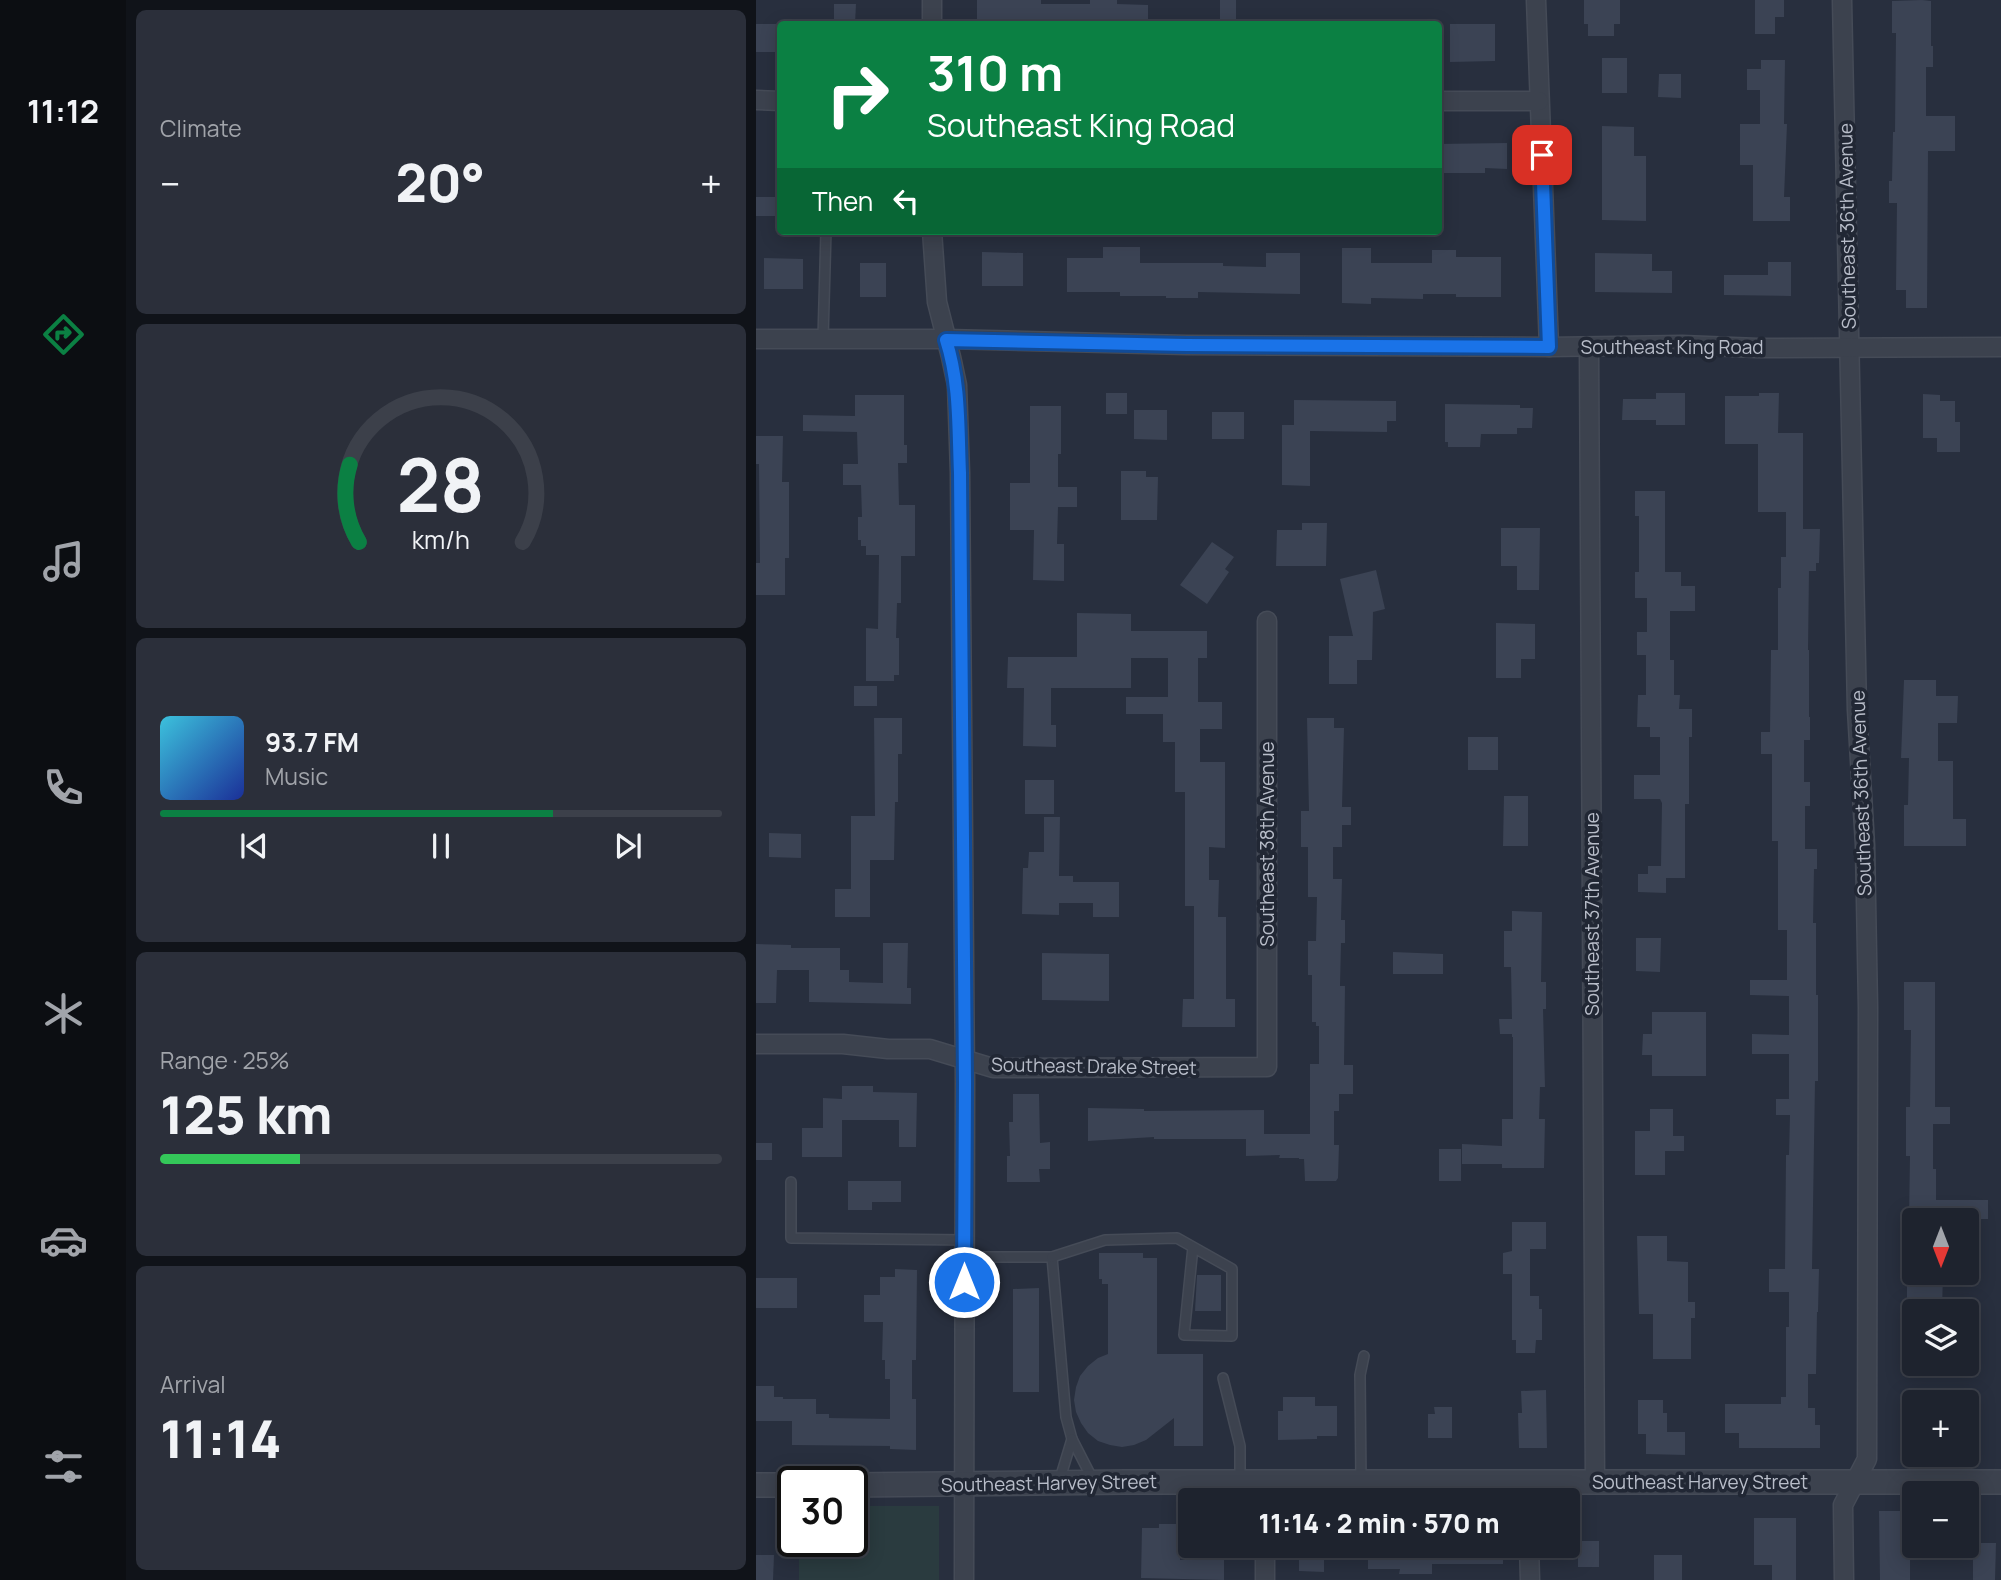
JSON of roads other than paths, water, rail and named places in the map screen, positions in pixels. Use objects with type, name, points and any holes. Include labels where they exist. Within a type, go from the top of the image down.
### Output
[{"type":"street","points":[[932,0],[932,21]]},
{"type":"street","points":[[1536,0],[1549,347]]},
{"type":"street","name":"Southeast 36th Avenue","points":[[1842,0],[1857,710],[1865,845],[1868,1008],[1867,1459],[1843,1504],[1844,1580]]},
{"type":"street","points":[[756,100],[777,101]]},
{"type":"street","points":[[1442,101],[1539,101]]},
{"type":"street","points":[[932,235],[937,302],[957,385],[960,473],[965,1059],[964,1580]]},
{"type":"street","name":"Southeast King Road","points":[[756,339],[1200,345],[2001,347]]},
{"type":"street","name":"Southeast 37th Avenue","points":[[1589,347],[1595,1482]]},
{"type":"street","name":"Southeast 38th Avenue","points":[[1267,621],[1267,1067]]},
{"type":"street","name":"Southeast Drake Street","points":[[756,1044],[843,1044],[888,1049],[930,1049],[993,1068],[1267,1067]]},
{"type":"street","name":"Southeast Harvey Street","points":[[868,1485],[1240,1482],[1257,1488]]},
{"type":"street","name":"Southeast Harvey Street","points":[[1297,1488],[1361,1482],[1473,1488]]},
{"type":"street","name":"Southeast Harvey Street","points":[[1551,1488],[1595,1482],[2001,1482]]},
{"type":"street","points":[[756,1485],[777,1485]]},
{"type":"street","points":[[1265,1558],[1265,1580]]},
{"type":"street","points":[[1529,1558],[1530,1580]]},
{"type":"lane","points":[[823,339],[826,235]]},
{"type":"lane","points":[[791,1182],[791,1238],[965,1248],[1052,1257],[1105,1240],[1177,1238],[1193,1247],[1232,1269],[1232,1336],[1184,1335],[1193,1247]]},
{"type":"lane","points":[[1052,1257],[1066,1417],[1072,1439],[1094,1482]]},
{"type":"lane","points":[[1361,1482],[1360,1375],[1364,1356]]},
{"type":"lane","points":[[1223,1378],[1240,1446],[1240,1482]]},
{"type":"lane","points":[[1059,1482],[1072,1439]]}]
